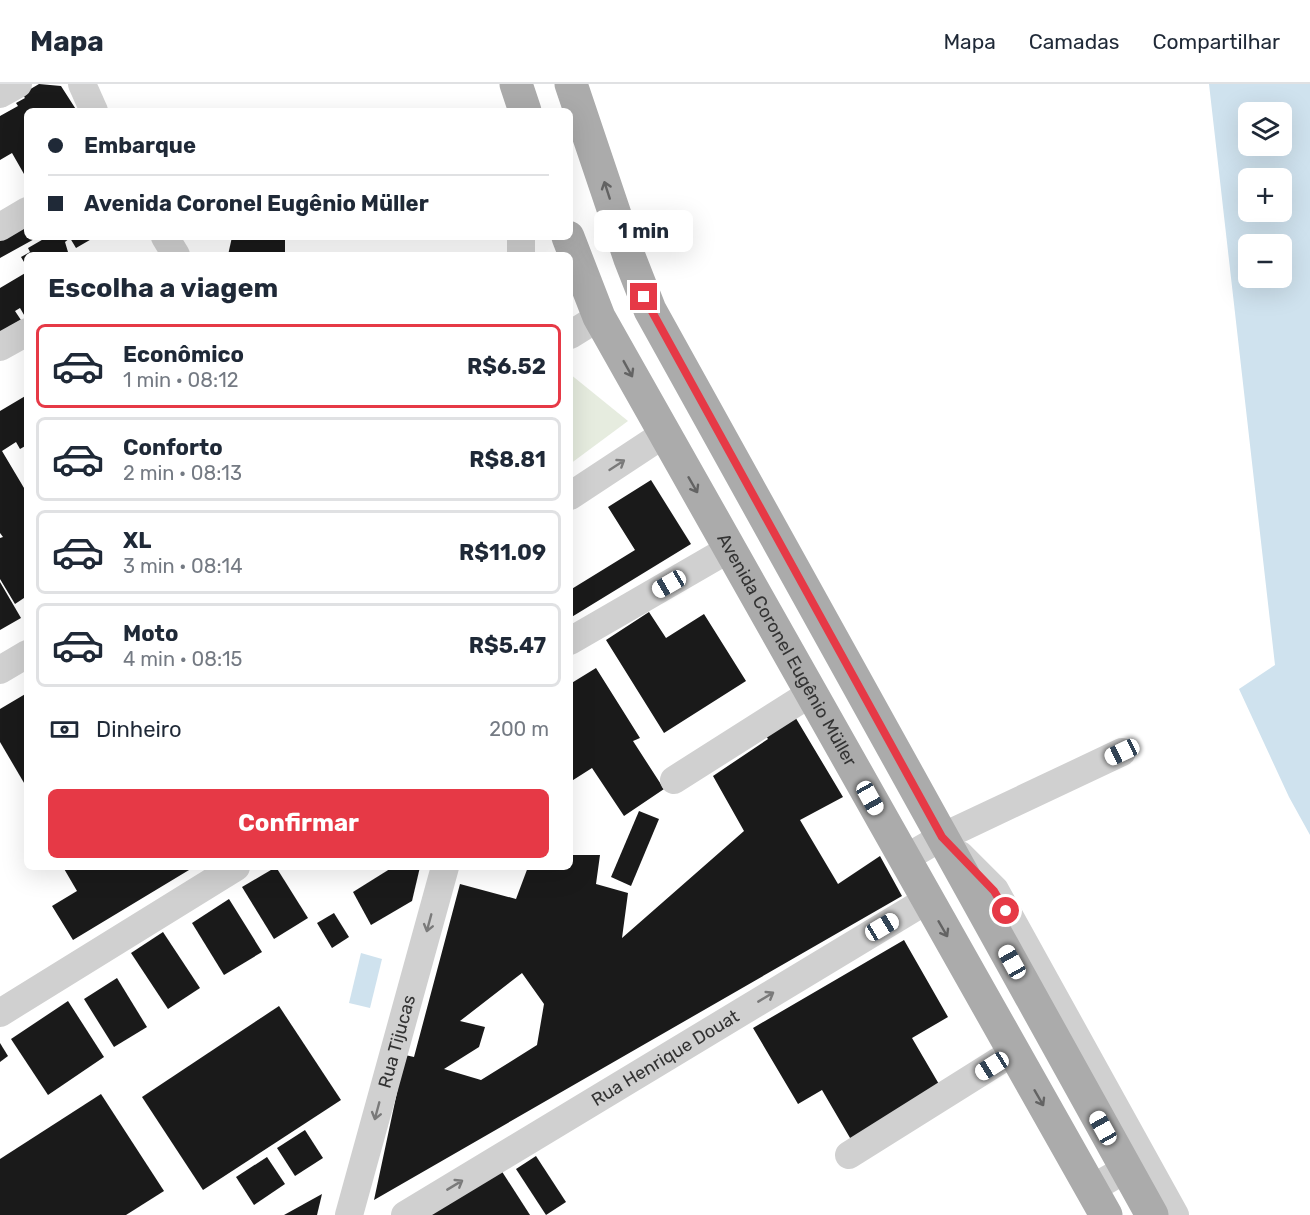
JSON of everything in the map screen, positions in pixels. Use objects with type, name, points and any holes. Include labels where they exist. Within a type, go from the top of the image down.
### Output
[{"type":"main road","points":[[516,84],[524,108]]},
{"type":"main road","points":[[571,84],[630,259],[650,310],[1152,1215]]},
{"type":"main road","name":"Avenida Coronel Eugênio Müller","points":[[569,240],[600,318],[1099,1202]]},
{"type":"street","points":[[0,94],[18,84]]},
{"type":"street","points":[[82,84],[93,108]]},
{"type":"street","points":[[516,84],[517,108]]},
{"type":"street","points":[[0,227],[24,214]]},
{"type":"street","points":[[573,333],[600,318]]},
{"type":"street","points":[[0,347],[24,334]]},
{"type":"street","points":[[573,494],[664,434]]},
{"type":"street","points":[[573,639],[729,549]]},
{"type":"street","points":[[0,670],[24,656]]},
{"type":"street","points":[[674,780],[811,693]]},
{"type":"street","points":[[904,859],[942,837],[1122,752]]},
{"type":"street","points":[[942,837],[994,891],[1175,1215]]},
{"type":"street","points":[[0,1013],[231,870]]},
{"type":"street","name":"Rua Tijucas","points":[[349,1215],[444,870]]},
{"type":"street","name":"Rua Henrique Douat","points":[[405,1215],[927,900]]},
{"type":"street","points":[[849,1155],[1013,1052]]},
{"type":"street","points":[[1099,1202],[1126,1169]]},
{"type":"shaded area","points":[[573,376],[628,421],[573,462]]},
{"type":"water","points":[[1209,84],[1310,84],[1310,835],[1289,797],[1239,689],[1275,665]]},
{"type":"water","points":[[361,953],[382,959],[370,1008],[349,1003]]},
{"type":"building","points":[[39,84],[61,86],[75,108],[24,108],[24,174],[12,153],[0,160],[0,116],[18,106],[16,103],[25,98],[22,94]]},
{"type":"building","points":[[24,228],[24,240],[33,240],[0,258],[0,235]]},
{"type":"building","points":[[42,240],[68,240],[65,242],[68,252],[30,252],[28,248]]},
{"type":"building","points":[[71,240],[90,240],[76,248]]},
{"type":"building","points":[[231,240],[285,240],[285,252],[229,252]]},
{"type":"building","points":[[24,274],[24,315],[20,308],[15,311],[21,320],[0,332],[0,288]]},
{"type":"building","points":[[24,397],[24,447],[20,449],[16,442],[2,451],[24,488],[24,598],[15,604],[0,579],[0,538],[3,537],[0,533],[0,411]]},
{"type":"building","points":[[651,480],[691,544],[573,616],[573,588],[635,550],[608,507]]},
{"type":"building","points":[[0,582],[21,618],[0,630]]},
{"type":"building","points":[[649,612],[666,638],[704,614],[746,681],[664,733],[606,640]]},
{"type":"building","points":[[596,668],[640,738],[633,741],[664,789],[624,816],[592,768],[573,780],[573,682]]},
{"type":"building","points":[[24,695],[24,783],[0,742],[0,709]]},
{"type":"building","points":[[794,715],[843,797],[800,820],[838,884],[880,856],[902,896],[374,1200],[405,1055],[414,1057],[460,884],[516,899],[527,870],[573,870],[573,855],[600,855],[596,884],[628,893],[622,938],[744,831],[713,776],[768,739],[764,733]],"holes":[[[522,973],[544,1004],[537,1045],[481,1080],[444,1069],[479,1047],[485,1027],[460,1021]]]},
{"type":"building","points":[[639,811],[659,819],[631,886],[611,877]]},
{"type":"building","points":[[65,870],[189,870],[73,940],[52,906],[77,891]]},
{"type":"building","points":[[271,870],[278,870],[308,918],[274,939],[242,887]]},
{"type":"building","points":[[388,870],[419,870],[412,901],[371,925],[353,892]]},
{"type":"building","points":[[229,899],[262,952],[224,975],[192,923]]},
{"type":"building","points":[[334,913],[349,937],[332,948],[317,923]]},
{"type":"building","points":[[163,932],[200,988],[168,1009],[131,953]]},
{"type":"building","points":[[904,940],[948,1017],[912,1038],[943,1091],[853,1143],[822,1090],[798,1104],[753,1028]]},
{"type":"building","points":[[117,978],[147,1027],[114,1047],[84,999]]},
{"type":"building","points":[[68,1001],[104,1057],[48,1095],[11,1039]]},
{"type":"building","points":[[279,1006],[341,1100],[203,1190],[142,1097]]},
{"type":"building","points":[[0,1043],[8,1056],[0,1062]]},
{"type":"building","points":[[101,1094],[164,1191],[126,1215],[0,1215],[0,1159]]},
{"type":"building","points":[[305,1130],[323,1158],[295,1176],[277,1148]]},
{"type":"building","points":[[536,1156],[566,1202],[546,1215],[516,1169]]},
{"type":"building","points":[[267,1157],[285,1184],[254,1205],[236,1177]]},
{"type":"building","points":[[501,1170],[530,1215],[426,1215]]},
{"type":"building","points":[[322,1194],[317,1215],[284,1215]]},
{"type":"route","points":[[644,297],[942,837],[994,891],[1006,911]]}]
